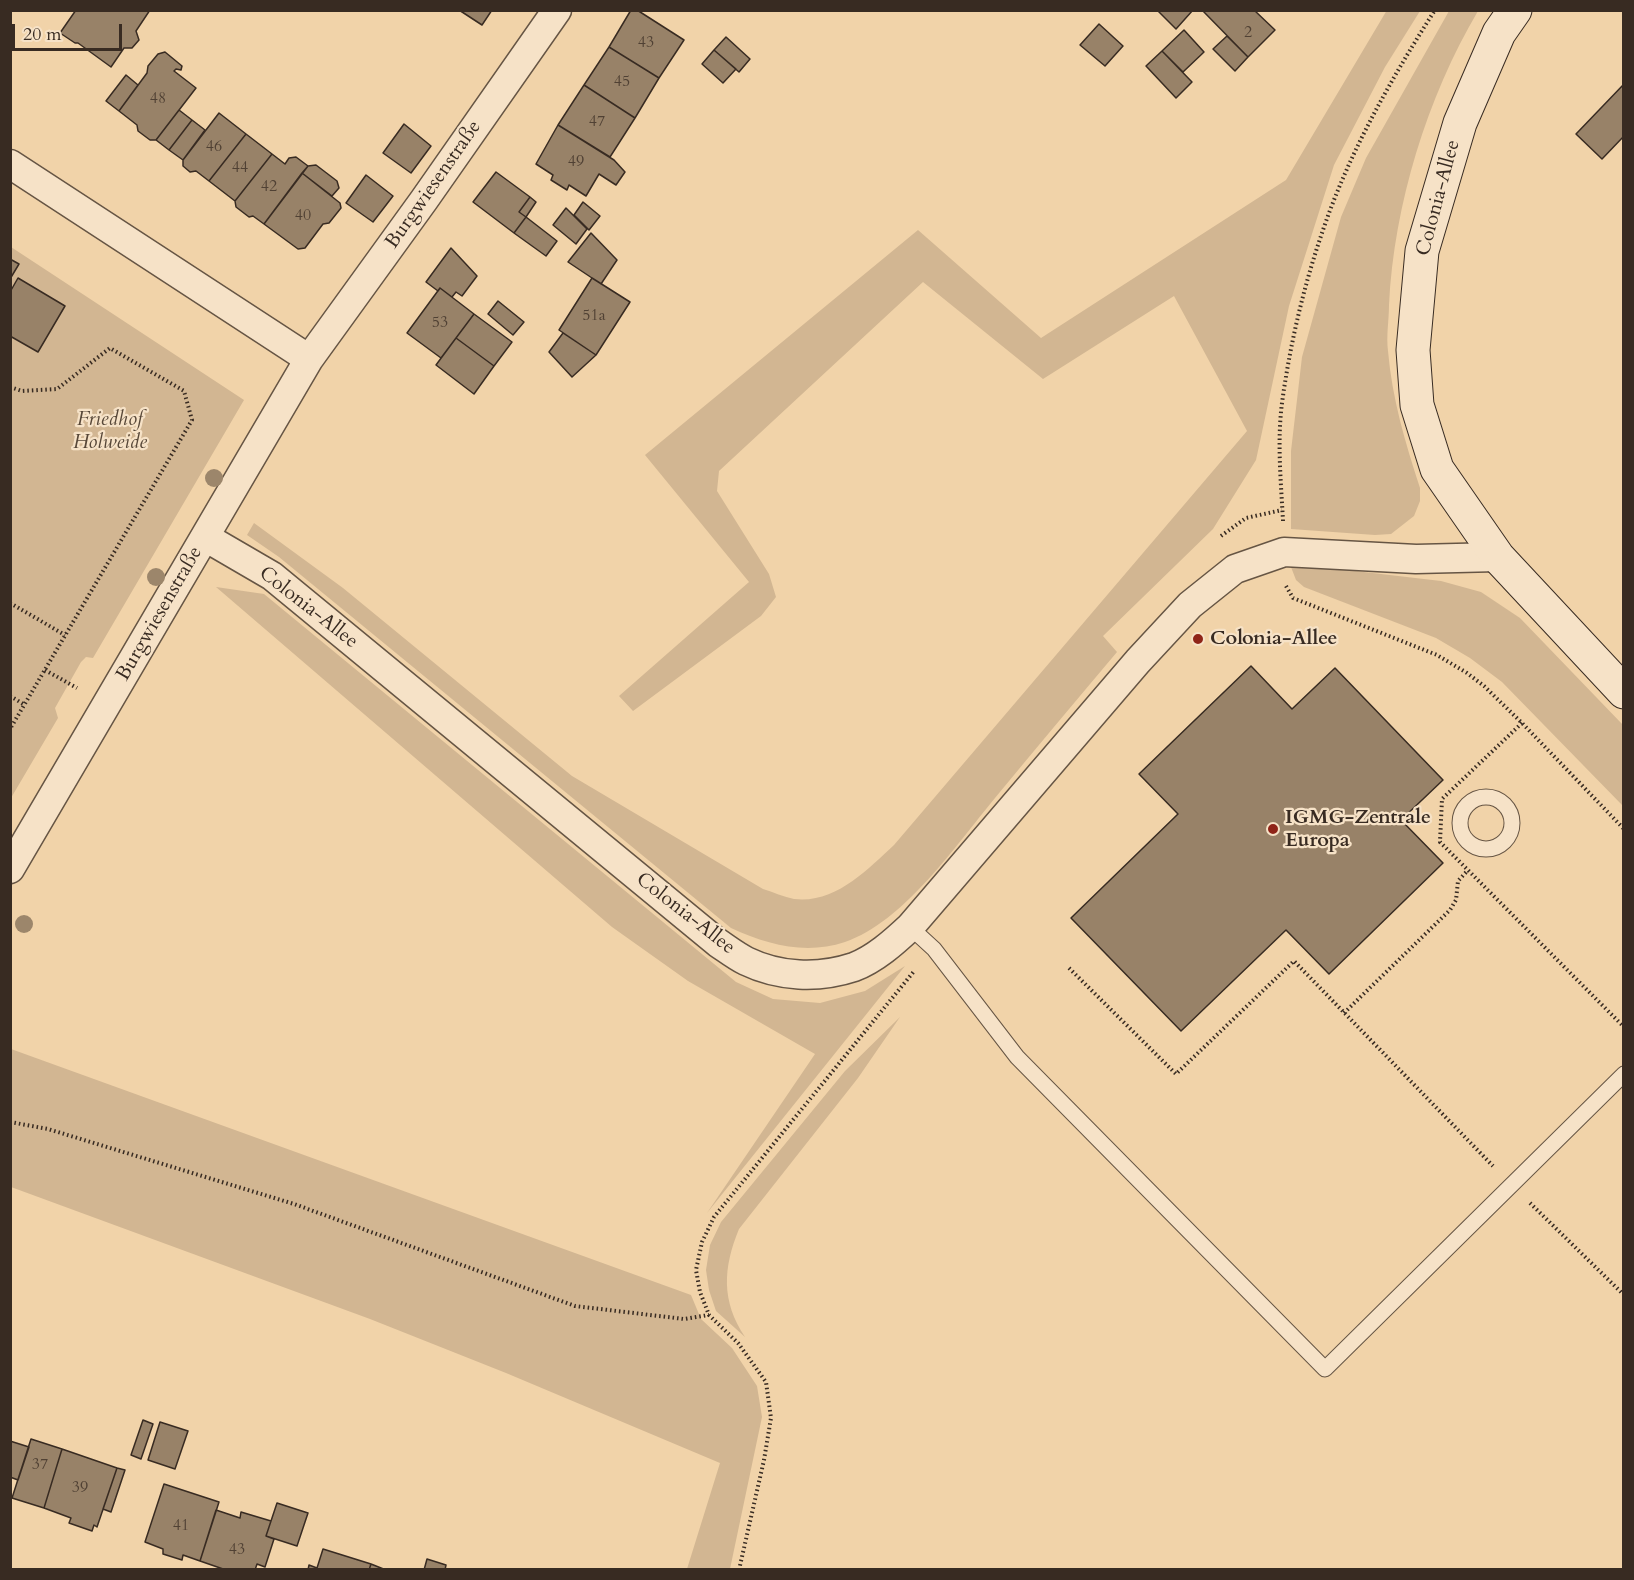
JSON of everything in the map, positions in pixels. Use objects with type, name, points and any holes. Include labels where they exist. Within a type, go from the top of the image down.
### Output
[{"type":"main road","name":"Colonia-Allee","points":[[1515,10],[1499,33],[1460,123],[1422,251],[1413,350],[1417,405],[1437,469],[1498,557],[1623,692]]},
{"type":"street","name":"Burgwiesenstraße","points":[[10,869],[309,359],[557,10]]},
{"type":"street","points":[[10,164],[309,359]]},
{"type":"street","name":"Colonia-Allee","points":[[205,537],[272,576],[718,943],[746,961],[779,973],[818,976],[855,967],[889,946],[910,927],[1138,661],[1190,605],[1235,569],[1284,552],[1416,559],[1498,557]]},
{"type":"lane","points":[[910,927],[934,949],[1017,1057],[1325,1369],[1623,1074]]},
{"type":"path","points":[[1284,552],[1280,459],[1282,404],[1296,325],[1323,229],[1355,151],[1435,10]]},
{"type":"path","points":[[10,387],[22,391],[57,388],[110,348],[184,391],[192,420],[10,729]]},
{"type":"path","points":[[1275,588],[1285,585],[1293,598],[1437,655],[1485,686],[1623,829]]},
{"type":"path","points":[[10,603],[65,635]]},
{"type":"path","points":[[45,670],[69,684]]},
{"type":"path","points":[[10,696],[25,705]]},
{"type":"path","points":[[1522,723],[1442,799],[1440,842],[1623,1027]]},
{"type":"path","points":[[1344,1013],[1450,910],[1456,900],[1458,881],[1468,870]]},
{"type":"path","points":[[740,1569],[771,1418],[766,1382],[738,1343],[709,1315],[700,1293],[696,1270],[702,1242],[714,1217],[901,986],[934,949]]},
{"type":"path","points":[[1069,968],[1176,1074],[1294,962],[1623,1295]]},
{"type":"path","points":[[10,1122],[48,1129],[294,1204],[575,1306],[684,1319],[709,1315]]},
{"type":"green space","points":[[1387,10],[1420,11],[1385,67],[1334,165],[1289,306],[1256,460],[1213,529],[1103,636],[1117,652],[928,880],[888,918],[867,932],[830,946],[802,948],[773,943],[731,928],[279,557],[247,535],[254,523],[343,588],[572,776],[763,889],[794,899],[809,899],[837,891],[861,874],[894,845],[1247,431],[1174,296],[1043,379],[923,282],[719,471],[717,491],[769,574],[776,597],[761,616],[633,711],[619,696],[749,582],[645,455],[918,230],[1041,338],[1286,180]]},
{"type":"green space","points":[[1449,11],[1478,11],[1443,79],[1416,153],[1398,229],[1392,267],[1387,334],[1396,403],[1420,488],[1420,501],[1414,516],[1391,534],[1291,529],[1291,451],[1302,357],[1341,217],[1366,158]]},
{"type":"green space","name":"Friedhof Holweide","points":[[11,247],[244,400],[93,658],[86,657],[81,662],[55,708],[58,718],[11,798]]},
{"type":"green space","points":[[1291,567],[1338,569],[1441,581],[1481,592],[1520,618],[1623,725],[1623,806],[1502,682],[1470,658],[1436,638],[1304,587],[1296,580]]},
{"type":"green space","points":[[216,587],[264,594],[736,982],[773,999],[820,1003],[865,991],[905,966],[707,1213],[815,1054],[688,981],[612,927]]},
{"type":"green space","points":[[900,1017],[858,1078],[739,1229],[730,1257],[727,1284],[732,1310],[745,1337],[716,1311],[709,1290],[706,1270],[710,1245],[721,1222],[845,1071]]},
{"type":"green space","points":[[11,1049],[691,1295],[701,1319],[732,1348],[757,1386],[762,1417],[730,1569],[687,1569],[720,1463],[506,1373],[370,1319],[11,1187]]},
{"type":"building","points":[[76,10],[150,10],[136,31],[139,40],[132,48],[124,48],[111,67],[60,33]]},
{"type":"building","points":[[459,10],[492,10],[482,25]]},
{"type":"building","points":[[631,10],[637,10],[684,40],[659,78],[609,47]]},
{"type":"building","points":[[1157,10],[1193,10],[1176,29]]},
{"type":"building","points":[[1202,10],[1254,10],[1275,30],[1248,57]]},
{"type":"building","points":[[1099,24],[1123,46],[1105,66],[1080,45]]},
{"type":"building","points":[[1184,30],[1204,52],[1183,72],[1162,51]]},
{"type":"building","points":[[1227,36],[1248,57],[1235,71],[1213,49]]},
{"type":"building","points":[[726,37],[750,59],[739,72],[714,50]]},
{"type":"building","points":[[609,47],[659,78],[635,118],[584,85]]},
{"type":"building","points":[[714,50],[736,69],[723,83],[702,64]]},
{"type":"building","points":[[1162,51],[1192,82],[1176,98],[1146,66]]},
{"type":"building","points":[[165,52],[182,66],[181,70],[174,71],[196,88],[156,140],[150,140],[138,131],[137,125],[119,111],[147,73],[148,66],[158,54]]},
{"type":"building","points":[[126,75],[138,85],[119,111],[106,101]]},
{"type":"building","points":[[1624,84],[1624,136],[1602,159],[1576,134]]},
{"type":"building","points":[[584,85],[635,118],[610,157],[558,125]]},
{"type":"building","points":[[179,110],[192,120],[169,150],[156,140]]},
{"type":"building","points":[[219,113],[246,134],[209,181],[196,171],[190,172],[183,166],[183,160]]},
{"type":"building","points":[[192,120],[205,130],[183,160],[169,150]]},
{"type":"building","points":[[404,124],[431,146],[411,173],[383,153]]},
{"type":"building","points":[[558,125],[614,160],[625,172],[616,185],[599,174],[586,196],[569,185],[567,190],[551,180],[553,175],[536,164]]},
{"type":"building","points":[[246,134],[272,154],[235,201],[209,181]]},
{"type":"building","points":[[272,154],[285,164],[289,158],[296,157],[308,166],[264,224],[253,216],[249,217],[236,207],[235,201]]},
{"type":"building","points":[[316,165],[337,181],[339,188],[332,196],[302,173],[308,166]]},
{"type":"building","points":[[496,172],[530,197],[519,212],[526,217],[514,233],[473,202]]},
{"type":"building","points":[[302,173],[340,203],[341,208],[329,223],[323,224],[305,248],[298,249],[264,224]]},
{"type":"building","points":[[366,175],[393,196],[373,222],[346,203]]},
{"type":"building","points":[[530,197],[536,202],[526,217],[519,212]]},
{"type":"building","points":[[583,202],[600,216],[589,230],[574,215]]},
{"type":"building","points":[[566,208],[587,229],[576,244],[553,225]]},
{"type":"building","points":[[526,217],[557,241],[546,256],[514,233]]},
{"type":"building","points":[[591,233],[617,260],[601,284],[568,262]]},
{"type":"building","points":[[451,248],[477,276],[462,296],[456,292],[452,297],[426,282]]},
{"type":"building","points":[[10,259],[19,264],[10,279]]},
{"type":"building","points":[[18,278],[65,306],[38,352],[10,336],[10,292]]},
{"type":"building","points":[[592,278],[630,302],[596,355],[559,330]]},
{"type":"building","points":[[440,288],[474,314],[441,358],[407,333]]},
{"type":"building","points":[[498,301],[524,322],[513,335],[488,314]]},
{"type":"building","points":[[474,314],[512,342],[494,366],[456,338]]},
{"type":"building","points":[[563,333],[596,355],[572,377],[549,352]]},
{"type":"building","points":[[456,338],[494,366],[474,394],[436,365]]},
{"type":"building","points":[[1251,666],[1292,709],[1335,668],[1443,780],[1401,820],[1443,863],[1329,974],[1286,930],[1181,1031],[1071,918],[1178,814],[1139,774]]},
{"type":"building","points":[[143,1420],[153,1424],[141,1459],[131,1455]]},
{"type":"building","points":[[160,1422],[188,1431],[175,1469],[148,1460]]},
{"type":"building","points":[[31,1439],[62,1449],[44,1508],[12,1498]]},
{"type":"building","points":[[10,1441],[29,1447],[18,1480],[10,1477]]},
{"type":"building","points":[[62,1449],[117,1468],[97,1527],[94,1525],[92,1531],[69,1523],[71,1518],[44,1508]]},
{"type":"building","points":[[117,1468],[125,1470],[111,1512],[103,1509]]},
{"type":"building","points":[[164,1484],[219,1502],[200,1561],[183,1555],[182,1560],[163,1554],[163,1549],[145,1542]]},
{"type":"building","points":[[277,1503],[308,1513],[297,1546],[266,1536]]},
{"type":"building","points":[[216,1510],[240,1518],[241,1512],[271,1521],[266,1536],[274,1539],[265,1567],[257,1564],[255,1570],[226,1570],[200,1561]]},
{"type":"building","points":[[323,1549],[371,1564],[369,1570],[308,1570],[309,1565],[317,1568]]},
{"type":"building","points":[[427,1559],[446,1565],[445,1570],[424,1570]]},
{"type":"building","points":[[371,1564],[386,1570],[369,1570]]},
{"type":"place","name":"Colonia-Allee","points":[[1198,639]]},
{"type":"place","name":"IGMG-Zentrale Europa","points":[[1273,829]]}]
